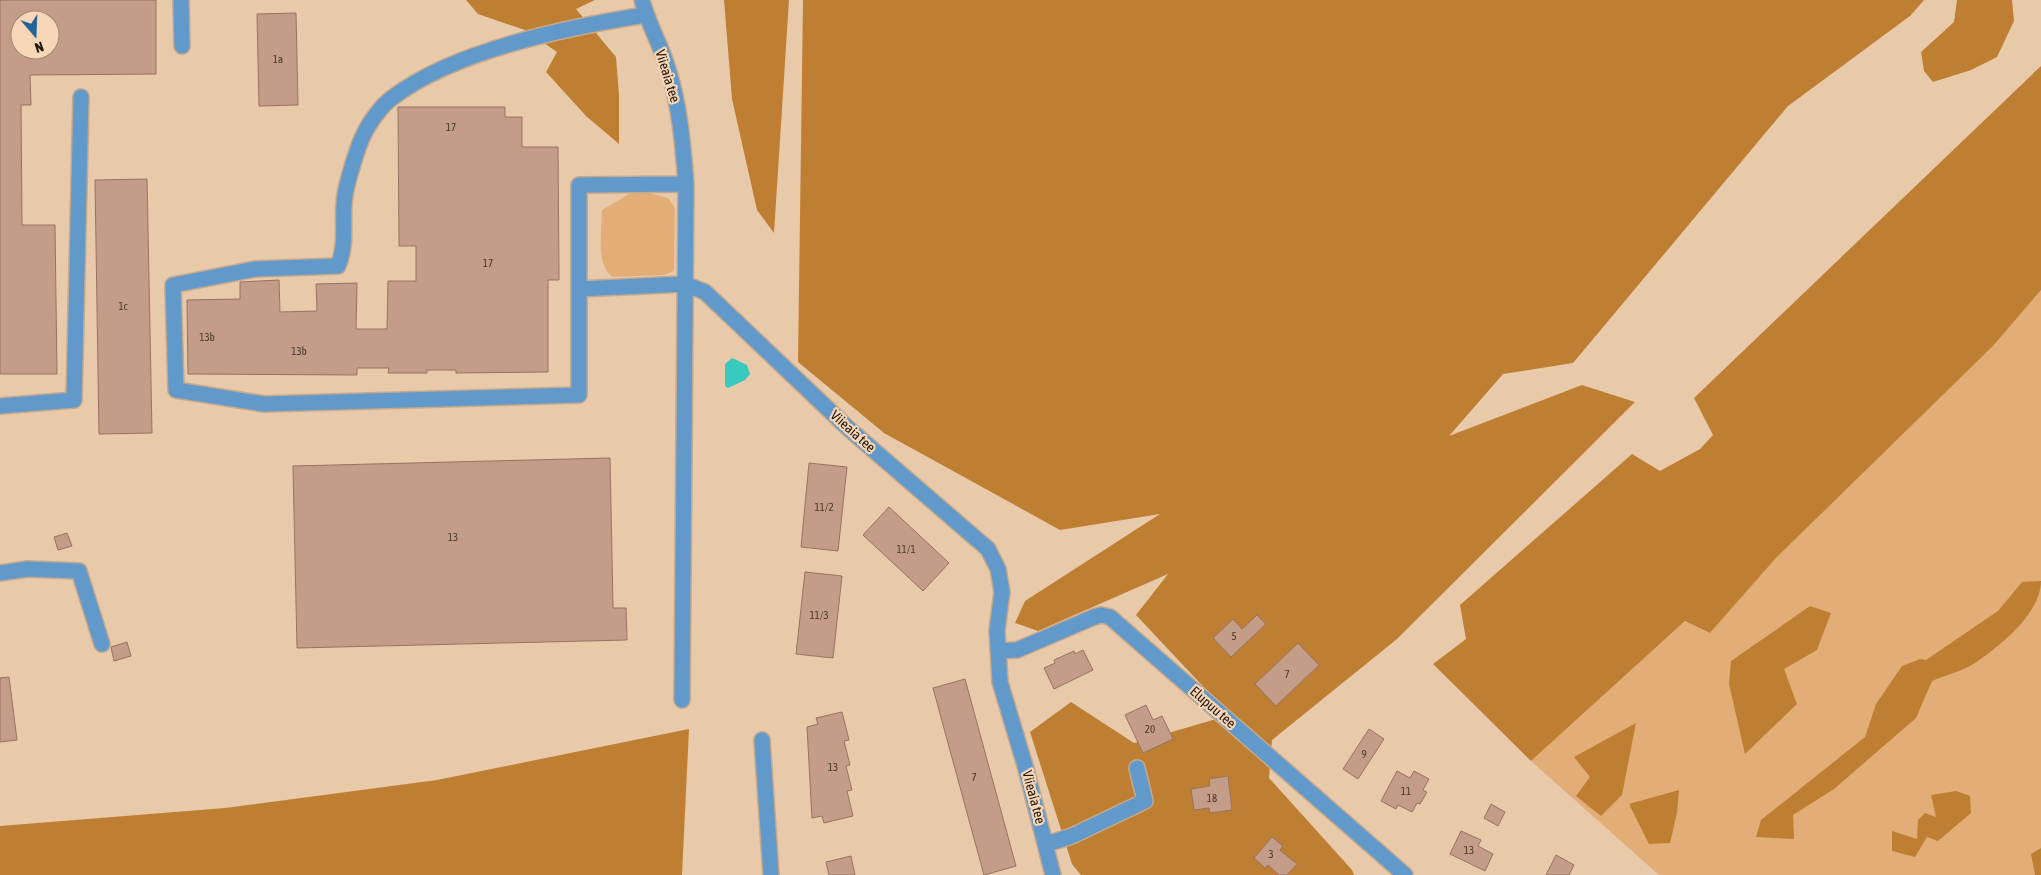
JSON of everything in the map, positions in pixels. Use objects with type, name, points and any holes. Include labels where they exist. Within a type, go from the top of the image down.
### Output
[{"type":"street","points":[[181,0],[182,46]]},
{"type":"street","name":"Viieaia tee","points":[[642,0],[646,15],[668,68],[679,111],[686,184],[685,284],[705,292],[849,429],[988,549],[998,569],[1002,592],[997,630],[1000,682],[1053,875]]},
{"type":"street","points":[[646,15],[587,24],[474,56],[434,72],[390,99],[364,134],[345,195],[344,250],[338,266],[256,269],[173,285],[176,390],[264,404],[579,395],[579,185],[686,184]]},
{"type":"street","points":[[0,406],[74,400],[81,97]]},
{"type":"street","points":[[579,289],[685,284],[682,700]]},
{"type":"street","points":[[0,573],[27,569],[79,571],[102,644]]},
{"type":"street","name":"Elupuu tee","points":[[998,651],[1017,650],[1094,617],[1101,615],[1110,617],[1404,875]]},
{"type":"street","points":[[762,740],[771,875]]},
{"type":"street","points":[[1046,844],[1072,836],[1145,802],[1137,768]]},
{"type":"shaded area","points":[[466,0],[595,0],[576,9],[616,57],[619,95],[619,144],[586,116],[546,72],[557,52],[525,30],[478,14]]},
{"type":"shaded area","points":[[724,0],[789,0],[774,233],[757,210],[732,99]]},
{"type":"shaded area","points":[[803,0],[1924,0],[1910,16],[1788,106],[1573,363],[1503,374],[1449,436],[1582,385],[1635,402],[1397,639],[1272,740],[1269,778],[1352,870],[1354,875],[1081,875],[1072,864],[1030,732],[1071,702],[1134,743],[1230,715],[1136,615],[1168,574],[1038,631],[1015,623],[1025,601],[1160,514],[1060,530],[884,433],[798,362]]},
{"type":"shaded area","points":[[1957,0],[2012,0],[2014,21],[1997,57],[1971,70],[1933,82],[1924,71],[1921,52],[1954,22]]},
{"type":"shaded area","points":[[2041,66],[2041,290],[1993,346],[1776,558],[1710,633],[1685,621],[1531,761],[1433,664],[1466,639],[1460,605],[1632,454],[1660,471],[1700,449],[1713,435],[1694,398]]},
{"type":"shaded area","points":[[646,192],[668,198],[675,208],[674,271],[664,275],[613,277],[607,272],[602,256],[602,210],[629,194]]},
{"type":"shaded area","points":[[2041,290],[2041,875],[1659,875],[1531,761],[1685,621],[1710,633],[1776,558],[1993,346]]},
{"type":"shaded area","points":[[2041,581],[2034,605],[2018,627],[2007,638],[1970,666],[1932,681],[1916,718],[1834,789],[1793,815],[1794,839],[1756,837],[1761,820],[1865,737],[1876,704],[1902,666],[1920,659],[1926,660],[1998,611],[2022,582]]},
{"type":"shaded area","points":[[1810,606],[1831,613],[1817,650],[1784,669],[1797,704],[1745,754],[1729,684],[1731,661]]},
{"type":"shaded area","points":[[1636,723],[1622,795],[1601,816],[1576,796],[1590,777],[1574,757]]},
{"type":"shaded area","points":[[689,729],[682,875],[0,875],[0,826],[225,808],[437,780]]},
{"type":"shaded area","points":[[1679,790],[1677,813],[1670,843],[1649,844],[1629,804]]},
{"type":"shaded area","points":[[1956,791],[1970,796],[1971,813],[1938,841],[1927,837],[1915,857],[1892,851],[1892,831],[1917,839],[1918,820],[1925,813],[1936,817],[1931,795]]},
{"type":"shaded area","points":[[2041,848],[2041,875],[2035,875],[2031,854]]},
{"type":"water","points":[[732,358],[747,365],[750,374],[745,380],[728,388],[725,386],[725,364]]},
{"type":"building","points":[[0,0],[156,0],[156,74],[30,75],[31,105],[21,105],[22,225],[55,225],[57,374],[0,374]]},
{"type":"building","points":[[296,13],[298,105],[259,106],[257,14]]},
{"type":"building","points":[[398,107],[505,107],[505,117],[522,117],[522,147],[558,147],[559,280],[548,280],[548,372],[456,373],[456,370],[427,370],[427,373],[388,373],[389,368],[357,368],[357,375],[188,374],[187,300],[240,299],[240,282],[279,280],[280,312],[317,311],[316,284],[357,283],[356,329],[387,329],[388,281],[416,281],[416,246],[399,246]]},
{"type":"building","points":[[147,179],[152,433],[99,434],[95,180]]},
{"type":"building","points":[[610,458],[613,608],[626,608],[627,640],[297,648],[293,466]]},
{"type":"building","points":[[809,463],[847,467],[838,551],[801,547]]},
{"type":"building","points":[[889,507],[949,563],[923,591],[863,535]]},
{"type":"building","points":[[67,533],[72,546],[58,550],[54,537]]},
{"type":"building","points":[[805,572],[842,576],[833,658],[796,654]]},
{"type":"building","points":[[1257,615],[1266,624],[1231,657],[1213,638],[1233,619],[1242,629]]},
{"type":"building","points":[[127,642],[131,656],[114,661],[111,647]]},
{"type":"building","points":[[1298,643],[1319,665],[1276,706],[1255,684]]},
{"type":"building","points":[[1083,650],[1093,670],[1054,689],[1044,668],[1055,663],[1054,660],[1074,651],[1075,654]]},
{"type":"building","points":[[9,677],[17,740],[0,742],[0,678]]},
{"type":"building","points":[[965,679],[1016,866],[984,875],[933,688]]},
{"type":"building","points":[[1146,705],[1153,720],[1162,716],[1173,739],[1143,753],[1125,715]]},
{"type":"building","points":[[842,712],[849,740],[844,741],[850,765],[846,766],[852,790],[847,791],[853,816],[824,823],[822,816],[812,818],[807,727],[818,724],[816,718]]},
{"type":"building","points":[[1369,729],[1384,739],[1358,779],[1343,769]]},
{"type":"building","points":[[1397,771],[1410,778],[1414,771],[1429,779],[1423,790],[1427,792],[1420,804],[1417,803],[1412,812],[1398,805],[1396,809],[1381,801]]},
{"type":"building","points":[[1228,776],[1232,810],[1210,813],[1209,808],[1194,810],[1191,789],[1210,786],[1209,779]]},
{"type":"building","points":[[1491,804],[1505,812],[1498,826],[1484,818]]},
{"type":"building","points":[[1461,831],[1481,840],[1478,846],[1493,854],[1485,871],[1450,854]]},
{"type":"building","points":[[1272,837],[1283,846],[1280,850],[1297,864],[1287,875],[1279,875],[1268,865],[1265,868],[1254,858]]},
{"type":"building","points":[[1556,855],[1574,865],[1569,875],[1546,875]]},
{"type":"building","points":[[851,856],[855,875],[829,875],[826,862]]}]
